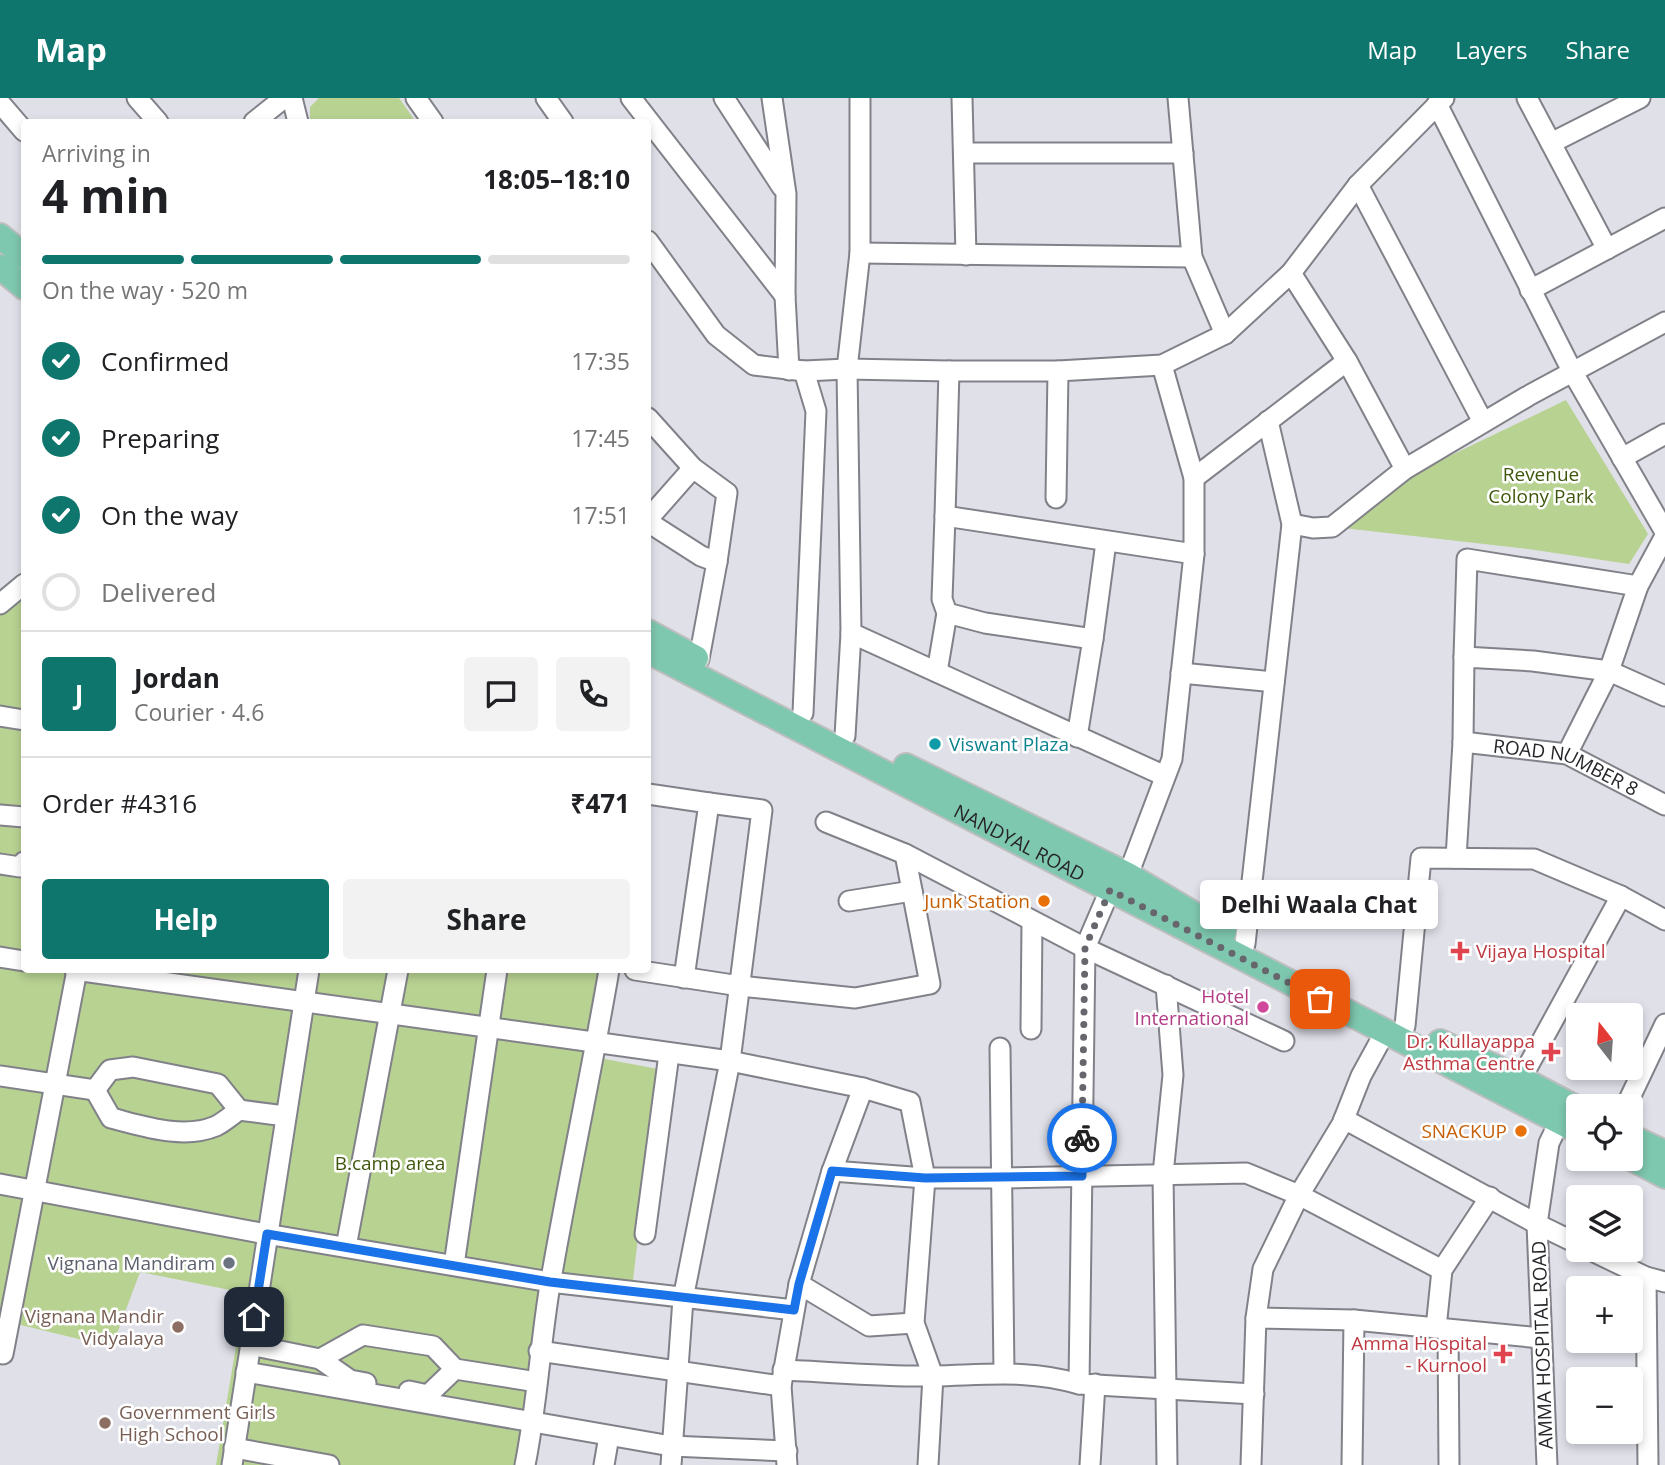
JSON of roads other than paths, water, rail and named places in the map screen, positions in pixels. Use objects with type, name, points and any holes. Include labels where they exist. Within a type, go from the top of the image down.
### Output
[{"type":"main road","points":[[0,236],[21,254]]},
{"type":"main road","points":[[0,267],[21,284]]},
{"type":"main road","name":"NANDYAL ROAD","points":[[651,634],[1395,1029],[1566,1114]]},
{"type":"main road","name":"NANDYAL ROAD","points":[[651,652],[1245,944],[1395,1029],[1521,1079],[1566,1112]]},
{"type":"main road","points":[[1643,1143],[1665,1153]]},
{"type":"main road","points":[[1643,1164],[1665,1176]]},
{"type":"street","points":[[137,98],[155,119]]},
{"type":"street","points":[[258,119],[284,98]]},
{"type":"street","points":[[292,98],[297,119]]},
{"type":"street","points":[[416,98],[431,119]]},
{"type":"street","points":[[546,98],[561,119]]},
{"type":"street","points":[[631,98],[647,119]]},
{"type":"street","points":[[724,98],[786,194]]},
{"type":"street","points":[[772,98],[786,194],[785,296],[797,371],[816,411],[803,713]]},
{"type":"street","points":[[845,736],[851,633],[847,369],[860,253],[860,98]]},
{"type":"street","points":[[962,98],[966,255]]},
{"type":"street","points":[[1178,98],[1192,257],[1226,334]]},
{"type":"street","points":[[1527,98],[1607,249]]},
{"type":"street","points":[[1551,143],[1640,98]]},
{"type":"street","points":[[653,262],[716,335],[754,365],[797,371],[1058,371],[1163,365],[1226,334],[1291,273],[1358,184],[1441,101],[1572,371],[1665,534],[1638,586],[1609,671],[1567,754]]},
{"type":"street","points":[[0,103],[21,128]]},
{"type":"street","points":[[651,124],[785,296]]},
{"type":"street","points":[[964,153],[1182,153]]},
{"type":"street","points":[[1358,184],[1483,422]]},
{"type":"street","points":[[1530,289],[1665,218]]},
{"type":"street","points":[[860,253],[1192,257]]},
{"type":"street","points":[[1291,273],[1347,361],[1405,469]]},
{"type":"street","points":[[1292,524],[1313,528],[1332,527],[1405,469],[1572,371],[1665,322]]},
{"type":"street","points":[[1194,478],[1347,361]]},
{"type":"street","points":[[1090,1465],[1082,1176],[1085,948],[1119,883],[1172,759],[1194,554],[1194,478],[1163,365]]},
{"type":"street","points":[[937,672],[947,613],[942,599],[949,371]]},
{"type":"street","points":[[1056,498],[1058,371]]},
{"type":"street","points":[[651,421],[693,468],[727,493],[699,659]]},
{"type":"street","points":[[1245,944],[1292,524],[1268,421]]},
{"type":"street","points":[[1622,458],[1665,434]]},
{"type":"street","points":[[651,517],[693,468]]},
{"type":"street","points":[[945,516],[1194,554]]},
{"type":"street","points":[[651,522],[701,556],[717,562]]},
{"type":"street","points":[[1077,737],[1105,542]]},
{"type":"street","points":[[1456,858],[1463,742],[1467,559],[1638,586]]},
{"type":"street","points":[[0,604],[21,586]]},
{"type":"street","points":[[947,613],[985,623],[1093,639]]},
{"type":"street","points":[[851,633],[1166,776]]},
{"type":"street","points":[[1464,657],[1533,661],[1609,671],[1665,696]]},
{"type":"street","points":[[1181,673],[1274,682]]},
{"type":"street","points":[[0,716],[21,720]]},
{"type":"street","name":"ROAD NUMBER 8","points":[[1463,742],[1567,754],[1665,805]]},
{"type":"street","points":[[651,794],[762,810],[730,1061],[682,1299],[671,1455]]},
{"type":"street","points":[[684,978],[709,803]]},
{"type":"street","points":[[0,815],[21,817]]},
{"type":"street","points":[[826,822],[905,854],[1085,948],[1284,1041]]},
{"type":"street","points":[[651,973],[740,986],[855,998],[930,984],[905,854]]},
{"type":"street","points":[[1251,1465],[1256,1318],[1264,1269],[1299,1195],[1344,1119],[1362,1076],[1395,1029],[1421,858],[1534,859],[1621,896],[1665,920]]},
{"type":"street","points":[[0,864],[21,865]]},
{"type":"street","points":[[849,901],[912,891]]},
{"type":"street","points":[[1521,1079],[1621,896]]},
{"type":"street","points":[[1031,1029],[1032,921]]},
{"type":"street","points":[[0,957],[21,960]]},
{"type":"street","points":[[3,1354],[75,973]]},
{"type":"street","points":[[97,973],[730,1061],[863,1088],[910,1102],[925,1178],[914,1323],[933,1376],[928,1465]]},
{"type":"street","points":[[308,973],[233,1457],[329,1465]]},
{"type":"street","points":[[346,1247],[398,973]]},
{"type":"street","points":[[454,1265],[497,973]]},
{"type":"street","points":[[525,1465],[533,1423],[539,1351],[550,1282],[608,973]]},
{"type":"street","points":[[1166,985],[1173,1075],[1164,1174],[1167,1465]]},
{"type":"street","points":[[1632,1094],[1665,1024]]},
{"type":"street","points":[[1000,1048],[1004,1373]]},
{"type":"street","points":[[645,1234],[668,1054]]},
{"type":"street","points":[[95,1090],[110,1070],[133,1067],[218,1084],[239,1110]]},
{"type":"street","points":[[0,1076],[95,1090]]},
{"type":"street","points":[[246,1372],[609,1436],[671,1455],[787,1458],[782,1378],[799,1284],[832,1171],[863,1088]]},
{"type":"street","points":[[95,1090],[111,1118],[176,1131],[189,1132],[216,1126],[239,1110],[285,1116]]},
{"type":"street","points":[[1344,1119],[1566,1238]]},
{"type":"street","name":"AMMA HOSPITAL ROAD","points":[[1547,1465],[1537,1224],[1549,1143],[1566,1122]]},
{"type":"street","points":[[832,1171],[925,1178],[1245,1173],[1299,1195],[1442,1269]]},
{"type":"street","points":[[0,1184],[267,1234],[550,1282],[794,1310]]},
{"type":"street","points":[[1449,1465],[1442,1329],[1442,1269],[1490,1197]]},
{"type":"street","points":[[1617,1262],[1656,1279],[1648,1465]]},
{"type":"street","points":[[799,1284],[869,1326],[914,1323]]},
{"type":"street","points":[[1256,1318],[1354,1320],[1541,1338]]},
{"type":"street","points":[[1352,1465],[1354,1320]]},
{"type":"street","points":[[320,1359],[363,1335],[433,1346],[455,1369],[537,1382]]},
{"type":"street","points":[[250,1345],[320,1359],[350,1380],[428,1395],[455,1369]]},
{"type":"street","points":[[539,1351],[678,1372],[782,1378],[1004,1373],[1052,1376],[1087,1384],[1254,1394]]},
{"type":"street","points":[[604,1465],[609,1436]]},
{"type":"place","name":"Viswant Plaza","points":[[935,744]]},
{"type":"place","name":"Junk Station","points":[[1044,901]]},
{"type":"place","name":"Vijaya Hospital","points":[[1460,951]]},
{"type":"place","name":"Delhi Waala Chat","points":[[1320,999]]},
{"type":"place","name":"Hotel International","points":[[1263,1007]]},
{"type":"place","name":"Dr. Kullayappa Asthma Centre","points":[[1551,1052]]},
{"type":"place","name":"SNACKUP","points":[[1521,1131]]},
{"type":"place","name":"Vignana Mandiram","points":[[229,1263]]},
{"type":"place","name":"Vignana Mandir Vidyalaya","points":[[178,1327]]},
{"type":"place","name":"Amma Hospital - Kurnool","points":[[1503,1354]]},
{"type":"place","name":"Government Girls High School","points":[[105,1423]]},
{"type":"park label","name":"Revenue Colony Park","points":[[1541,485]]},
{"type":"park label","name":"B.camp area","points":[[390,1163]]}]
